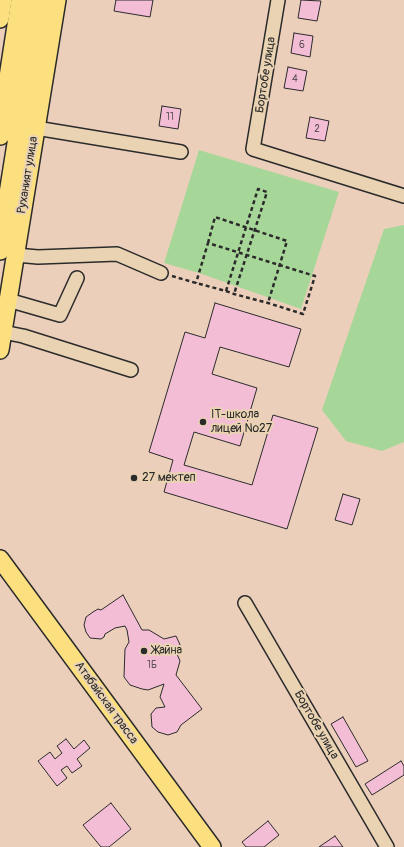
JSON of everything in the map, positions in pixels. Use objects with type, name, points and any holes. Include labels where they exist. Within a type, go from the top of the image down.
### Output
[{"type":"highway","points":[[0,135],[22,0]]},
{"type":"highway","points":[[8,253],[40,0]]},
{"type":"main road","name":"Руханият улица","points":[[0,350],[8,300],[8,253],[36,128],[57,0]]},
{"type":"main road","name":"Атабайская трасса","points":[[0,559],[212,847]]},
{"type":"street","name":"Бортобе улица","points":[[278,0],[253,150],[404,196]]},
{"type":"street","points":[[36,128],[181,152]]},
{"type":"street","points":[[8,253],[38,256],[117,254],[161,273]]},
{"type":"street","points":[[8,300],[60,315],[77,278]]},
{"type":"street","points":[[3,332],[23,336],[131,370]]},
{"type":"street","name":"Бортобе улица","points":[[245,603],[387,847]]},
{"type":"path","points":[[226,291],[258,189],[267,192],[234,294]]},
{"type":"path","points":[[196,283],[215,217],[287,241],[268,303]]},
{"type":"path","points":[[161,273],[303,314],[315,276],[208,243]]},
{"type":"green space","points":[[199,150],[339,192],[301,309],[199,273],[164,263]]},
{"type":"green space","points":[[404,225],[404,442],[382,451],[346,441],[322,410],[384,229]]},
{"type":"building","points":[[116,0],[153,0],[150,17],[114,11]]},
{"type":"building","points":[[301,0],[321,1],[317,21],[298,18]]},
{"type":"building","points":[[294,33],[313,36],[310,57],[291,53]]},
{"type":"building","points":[[288,67],[307,71],[303,91],[284,88]]},
{"type":"building","points":[[162,106],[181,109],[178,129],[159,126]]},
{"type":"building","points":[[310,117],[329,121],[325,141],[306,138]]},
{"type":"building","name":"IT-школа лицей №27","points":[[215,303],[301,329],[289,367],[220,347],[212,374],[257,388],[240,446],[194,432],[184,465],[252,485],[273,415],[318,428],[287,529],[164,492],[173,460],[149,452],[185,332],[205,338]]},
{"type":"building","points":[[343,494],[360,499],[352,525],[335,520]]},
{"type":"building","points":[[123,595],[142,630],[149,630],[164,639],[176,636],[182,649],[177,654],[180,661],[176,675],[202,709],[181,725],[177,732],[168,735],[158,732],[152,727],[151,714],[156,708],[165,707],[160,697],[164,684],[148,690],[142,689],[130,685],[124,677],[125,649],[129,642],[125,626],[115,628],[105,634],[101,639],[90,638],[86,632],[84,625],[86,617],[98,609],[101,610]]},
{"type":"building","points":[[343,717],[368,761],[356,767],[331,724]]},
{"type":"building","points":[[66,739],[74,749],[84,740],[90,748],[77,759],[82,766],[72,773],[67,766],[61,770],[67,778],[57,786],[38,761],[50,752],[55,759],[62,753],[57,746]]},
{"type":"building","points":[[401,761],[404,766],[404,775],[372,795],[365,784]]},
{"type":"building","points":[[111,803],[131,829],[109,847],[101,847],[83,825]]},
{"type":"building","points":[[268,821],[279,835],[264,847],[246,847],[242,842]]},
{"type":"building","points":[[335,836],[343,847],[319,847]]},
{"type":"place","name":"IT-школа лицей №27","points":[[203,422]]},
{"type":"place","name":"27 мектеп","points":[[134,478]]},
{"type":"place","name":"Жайна","points":[[144,651]]}]
